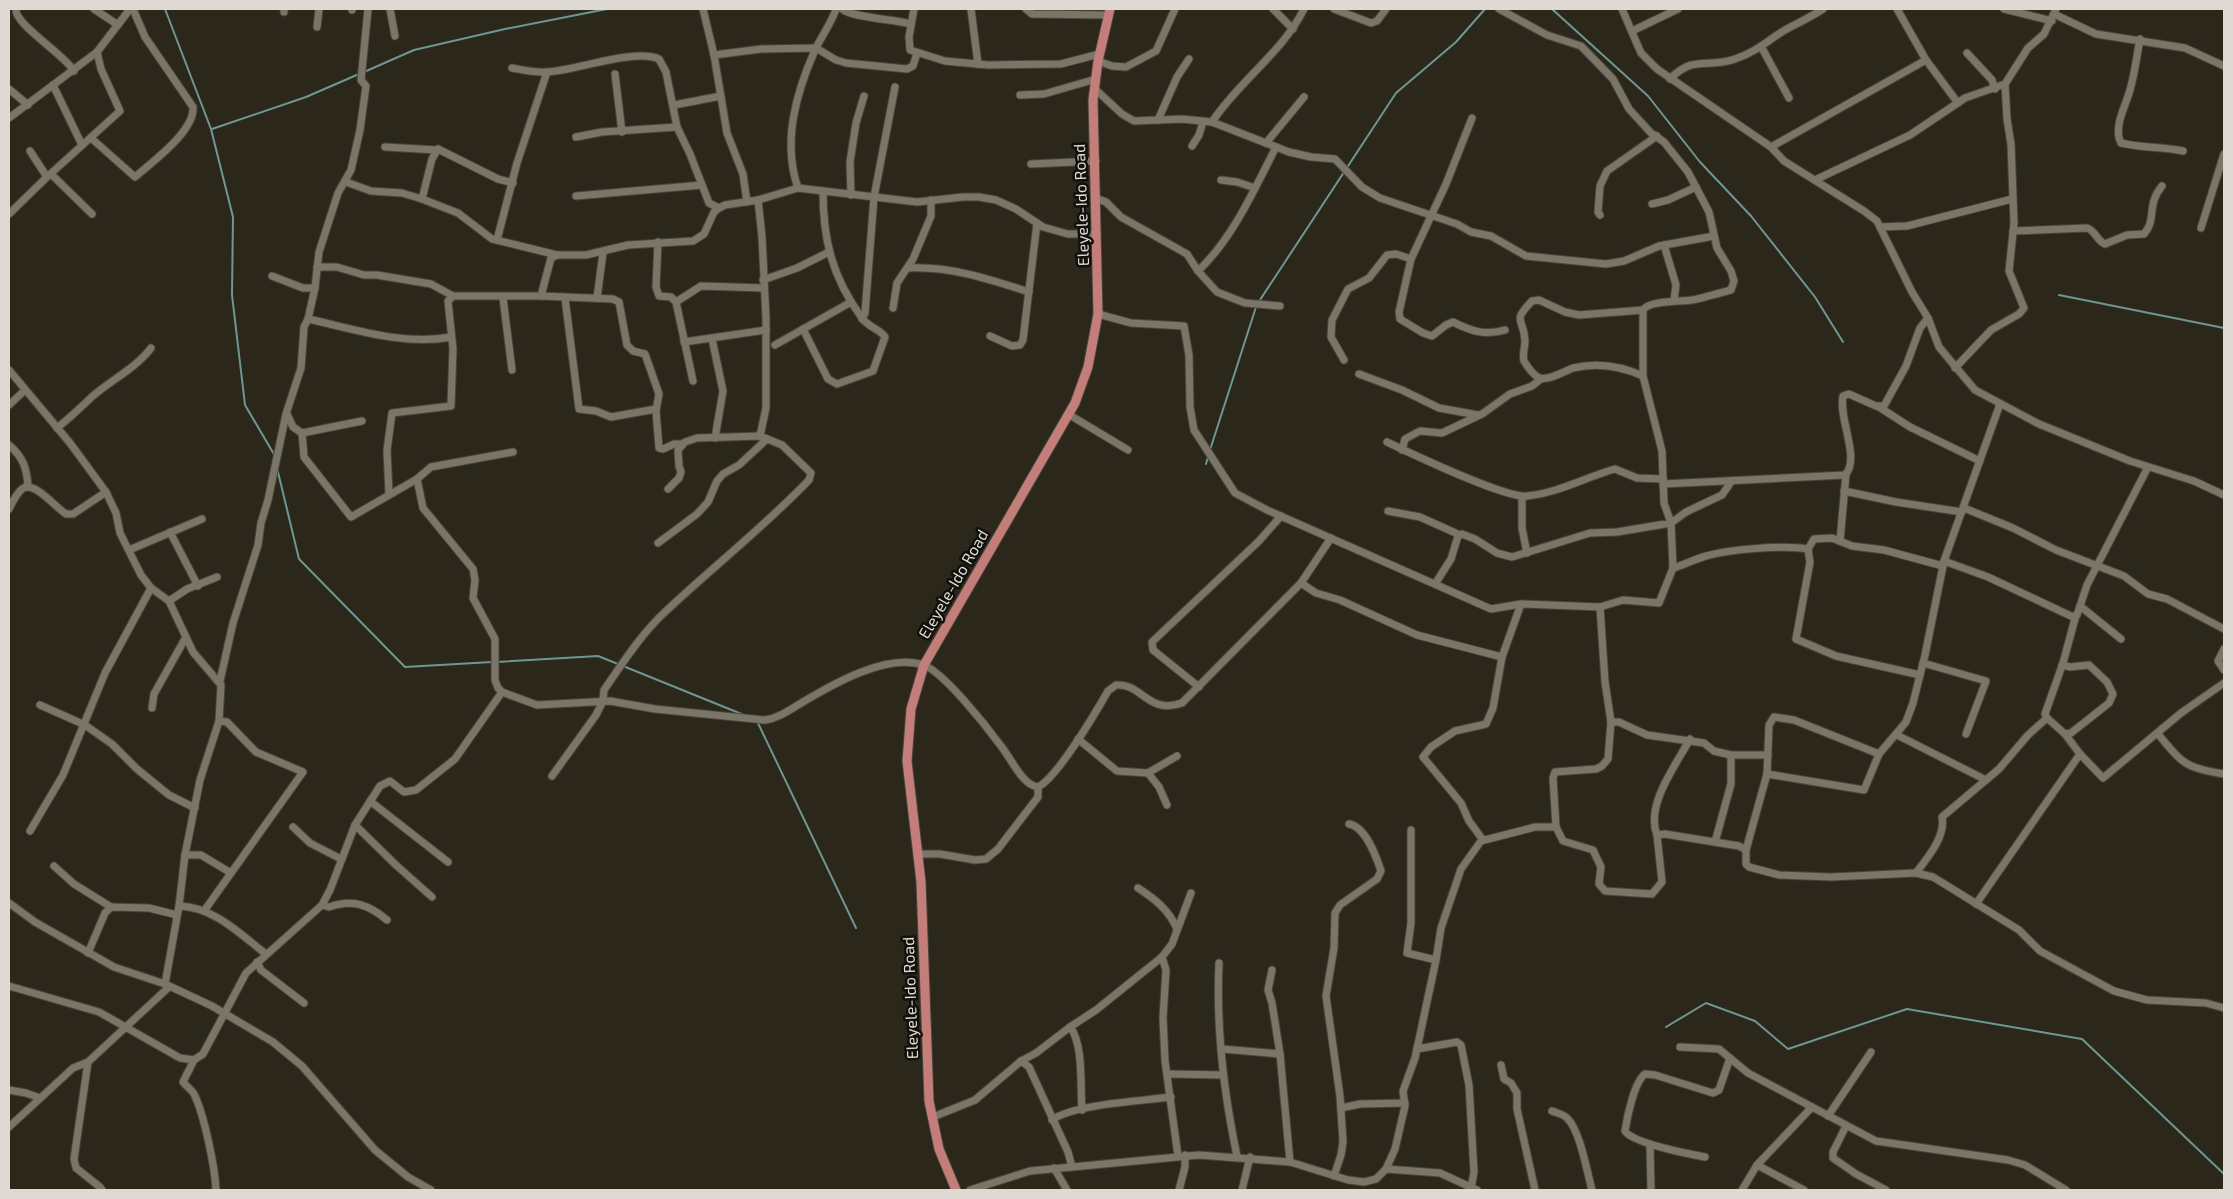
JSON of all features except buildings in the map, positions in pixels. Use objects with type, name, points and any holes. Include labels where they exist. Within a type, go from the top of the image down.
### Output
[{"type":"main road","name":"Eleyele-Ido Road","points":[[956,1190],[940,1149],[929,1101],[918,854],[907,745],[911,709],[924,665],[1068,414],[1088,367],[1098,314],[1096,161],[1093,120],[1094,89],[1109,12]]},
{"type":"street","points":[[9,12],[12,9]]},
{"type":"street","points":[[16,9],[17,17],[47,42],[74,70]]},
{"type":"street","points":[[94,9],[118,25]]},
{"type":"street","points":[[9,118],[97,52],[131,9],[145,37],[193,107],[194,115],[191,122],[166,150],[135,177],[91,138]]},
{"type":"street","points":[[317,27],[320,9]]},
{"type":"street","points":[[9,1127],[73,1068],[88,1062],[167,986],[185,855],[194,808],[202,771],[219,721],[220,681],[234,622],[258,545],[261,522],[268,500],[286,414],[301,368],[304,327],[308,319],[315,288],[319,252],[338,193],[346,182],[351,170],[360,130],[366,89],[361,80],[368,9]]},
{"type":"street","points":[[390,9],[395,36]]},
{"type":"street","points":[[703,9],[714,55],[726,133],[743,174],[747,202]]},
{"type":"street","points":[[798,188],[791,158],[795,104],[816,48],[830,26],[836,9]]},
{"type":"street","points":[[842,9],[857,15],[895,19],[911,24]]},
{"type":"street","points":[[914,9],[909,46],[917,53],[945,61],[978,64],[1061,64],[1099,58],[1112,66],[1126,67],[1156,51],[1175,9]]},
{"type":"street","points":[[971,9],[978,64]]},
{"type":"street","points":[[1026,9],[1032,14],[1109,12]]},
{"type":"street","points":[[1273,9],[1293,29]]},
{"type":"street","points":[[1212,122],[1221,108],[1293,29],[1304,9]]},
{"type":"street","points":[[1334,9],[1371,23],[1377,21],[1386,9]]},
{"type":"street","points":[[1500,9],[1547,35],[1575,43],[1588,51],[1613,79],[1629,109],[1681,162],[1696,187],[1709,212],[1720,255],[1731,270],[1734,281],[1730,290],[1695,300],[1674,300],[1647,306],[1643,310],[1579,315],[1565,312],[1542,301],[1532,301],[1520,316],[1525,341],[1523,358],[1537,377],[1541,379]]},
{"type":"street","points":[[1622,9],[1641,53],[1670,79],[1771,147],[1784,161],[1872,216],[1912,292],[1928,318],[1938,348],[1975,390],[2039,424],[2148,467],[2194,481],[2224,495]]},
{"type":"street","points":[[1632,31],[1678,9]]},
{"type":"street","points":[[1670,79],[1689,64],[1733,60],[1762,48],[1784,31],[1823,9]]},
{"type":"street","points":[[1897,9],[1926,60],[1958,103]]},
{"type":"street","points":[[2004,9],[2054,15],[2101,35],[2140,39],[2186,48],[2224,66]]},
{"type":"street","points":[[1815,180],[1910,134],[1958,103],[2005,84],[2028,48],[2044,34],[2054,15]]},
{"type":"street","points":[[2140,39],[2131,89],[2120,119],[2119,140],[2121,143],[2132,146],[2151,146],[2184,151]]},
{"type":"street","points":[[714,55],[760,49],[816,48],[836,60],[846,63],[907,69],[913,66],[917,53]]},
{"type":"street","points":[[1762,48],[1789,98]]},
{"type":"street","points":[[9,214],[120,111],[101,69],[97,52]]},
{"type":"street","points":[[1967,53],[1992,80],[1995,89]]},
{"type":"street","points":[[512,68],[547,72],[611,59],[656,58],[662,62],[674,105],[676,128],[690,154],[709,203],[719,208],[758,200],[798,188],[917,202],[963,196],[991,199],[1016,209],[1043,227],[1068,234],[1097,234]]},
{"type":"street","points":[[1158,120],[1177,77],[1189,59]]},
{"type":"street","points":[[1771,147],[1926,60]]},
{"type":"street","points":[[498,240],[513,183],[547,72]]},
{"type":"street","points":[[615,74],[622,132]]},
{"type":"street","points":[[1020,95],[1044,94],[1096,79]]},
{"type":"street","points":[[1955,368],[1991,330],[2018,314],[2024,308],[2009,271],[2013,230],[2011,144],[2005,84]]},
{"type":"street","points":[[53,85],[82,145]]},
{"type":"street","points":[[862,318],[865,313],[874,197],[895,87]]},
{"type":"street","points":[[9,89],[28,105]]},
{"type":"street","points":[[1094,89],[1105,101],[1129,119],[1140,122],[1158,120],[1212,122],[1276,147],[1311,157],[1335,159],[1352,178],[1370,192],[1389,202],[1457,224],[1472,232],[1491,236],[1526,256],[1606,264],[1624,261],[1654,247],[1714,236]]},
{"type":"street","points":[[674,105],[721,96]]},
{"type":"street","points":[[851,194],[852,152],[856,123],[864,96]]},
{"type":"street","points":[[1266,142],[1304,97]]},
{"type":"street","points":[[1472,118],[1449,177],[1411,259],[1399,312],[1400,320],[1423,334],[1432,336],[1453,322],[1476,332],[1491,335],[1504,330]]},
{"type":"street","points":[[1192,146],[1199,135],[1203,122]]},
{"type":"street","points":[[576,137],[602,132],[676,128]]},
{"type":"street","points":[[1600,215],[1598,212],[1600,186],[1607,171],[1657,136]]},
{"type":"street","points":[[385,147],[440,149],[498,179],[513,183]]},
{"type":"street","points":[[1198,270],[1210,260],[1226,238],[1276,147]]},
{"type":"street","points":[[422,199],[425,184],[437,150]]},
{"type":"street","points":[[30,151],[49,176],[92,214]]},
{"type":"street","points":[[2201,228],[2224,154]]},
{"type":"street","points":[[1030,164],[1096,161]]},
{"type":"street","points":[[1221,180],[1237,182],[1255,188]]},
{"type":"street","points":[[346,182],[371,191],[402,193],[422,199],[458,213],[498,240],[557,255],[586,256],[628,245],[693,241],[700,238],[719,208]]},
{"type":"street","points":[[576,196],[702,185]]},
{"type":"street","points":[[2013,230],[2087,228],[2093,230],[2100,242],[2105,244],[2127,235],[2144,234],[2149,229],[2152,200],[2162,186]]},
{"type":"street","points":[[1652,204],[1668,200],[1696,187]]},
{"type":"street","points":[[803,329],[828,379],[837,384],[869,373],[876,365],[885,337],[862,318],[851,302],[829,252],[823,219],[823,191]]},
{"type":"street","points":[[1096,198],[1106,202],[1121,217],[1186,254],[1216,292],[1244,303],[1280,306]]},
{"type":"street","points":[[1880,228],[1907,226],[2012,199]]},
{"type":"street","points":[[658,543],[697,514],[708,502],[717,481],[723,474],[739,465],[764,438],[766,330],[762,237],[758,200]]},
{"type":"street","points":[[893,308],[897,282],[908,268],[931,216],[931,200]]},
{"type":"street","points":[[990,336],[1012,346],[1020,344],[1029,292],[1037,223]]},
{"type":"street","points":[[658,242],[657,294],[676,302]]},
{"type":"street","points":[[1664,245],[1676,285],[1674,300]]},
{"type":"street","points":[[763,280],[797,268],[829,252]]},
{"type":"street","points":[[597,298],[602,253]]},
{"type":"street","points":[[1344,360],[1331,337],[1330,329],[1332,320],[1348,289],[1369,278],[1387,255],[1396,254],[1411,259]]},
{"type":"street","points":[[541,296],[550,258],[557,255]]},
{"type":"street","points":[[317,267],[337,267],[364,275],[377,275],[431,284],[453,296],[503,298],[541,296],[613,299],[619,302],[627,345],[633,351],[641,352],[647,356],[659,394],[656,408],[659,448],[664,449],[674,444],[683,444],[697,438],[764,438],[782,445],[805,465],[811,473],[810,480],[764,525],[664,613],[642,638],[606,687],[596,715],[552,776]]},
{"type":"street","points":[[908,268],[943,269],[972,275],[1029,292]]},
{"type":"street","points":[[272,276],[303,288],[315,288]]},
{"type":"street","points":[[676,302],[701,286],[763,288]]},
{"type":"street","points":[[389,494],[387,474],[390,416],[394,412],[451,406],[453,356],[448,301],[453,296]]},
{"type":"street","points":[[503,298],[512,370]]},
{"type":"street","points":[[565,298],[579,409],[610,417],[656,408]]},
{"type":"street","points":[[676,302],[693,381]]},
{"type":"street","points":[[775,345],[851,302]]},
{"type":"street","points":[[1098,314],[1131,323],[1184,326],[1190,355],[1192,424],[1235,493],[1281,516],[1491,609],[1521,604],[1600,607],[1623,600],[1659,602],[1673,568],[1671,523],[1664,503],[1662,451],[1643,376],[1643,310]]},
{"type":"street","points":[[1880,408],[1886,403],[1899,381],[1920,328],[1928,318]]},
{"type":"street","points":[[308,319],[387,336],[432,341],[451,337]]},
{"type":"street","points":[[684,342],[766,330]]},
{"type":"street","points":[[712,339],[723,391],[715,438]]},
{"type":"street","points":[[57,428],[77,413],[93,396],[137,362],[151,348]]},
{"type":"street","points":[[1402,450],[1406,439],[1420,431],[1442,433],[1479,415],[1510,394],[1532,386],[1541,379],[1575,368],[1593,366],[1625,367],[1643,376]]},
{"type":"street","points":[[9,370],[106,492],[116,513],[120,533],[151,588],[169,601],[193,652],[206,669],[220,681]]},
{"type":"street","points":[[1359,374],[1402,390],[1439,408],[1479,415]]},
{"type":"street","points":[[9,405],[25,390]]},
{"type":"street","points":[[1840,541],[1850,449],[1845,427],[1843,396],[1852,395],[1880,408],[1910,428],[1980,461]]},
{"type":"street","points":[[1767,774],[1862,790],[1866,787],[1879,754],[1897,735],[1906,722],[1923,663],[1944,564],[2000,404]]},
{"type":"street","points":[[286,414],[293,427],[302,433],[362,421]]},
{"type":"street","points":[[1068,414],[1128,450]]},
{"type":"street","points":[[302,433],[304,456],[349,517],[354,516],[417,479],[431,467],[513,452]]},
{"type":"street","points":[[1387,442],[1469,478],[1522,496],[1562,488],[1615,469],[1637,478],[1663,482],[1731,482],[1751,479],[1846,474]]},
{"type":"street","points":[[668,489],[679,478],[681,472],[678,450],[683,444]]},
{"type":"street","points":[[9,445],[20,454],[27,470],[28,487]]},
{"type":"street","points":[[2148,467],[2086,586],[2045,714],[2103,778],[2182,713],[2224,683]]},
{"type":"street","points":[[417,479],[423,508],[473,569],[475,580],[473,598],[496,639],[495,680],[502,692],[537,705],[602,701],[765,720],[779,716],[830,686],[873,668],[892,662],[924,665],[951,685],[1000,744],[1027,781],[1038,787]]},
{"type":"street","points":[[1388,511],[1420,517],[1460,535],[1464,534],[1475,538],[1497,553],[1507,556],[1527,553],[1590,533],[1617,532],[1671,523],[1686,512],[1722,495],[1731,482]]},
{"type":"street","points":[[9,509],[22,489],[28,487],[35,488],[66,514],[74,514],[106,492]]},
{"type":"street","points":[[1844,491],[1896,502],[1963,510],[1984,515],[2056,550],[2124,576],[2148,594],[2167,600],[2224,629]]},
{"type":"street","points":[[1522,496],[1522,528],[1527,553]]},
{"type":"street","points":[[1198,687],[1153,650],[1152,642],[1259,541],[1281,516]]},
{"type":"street","points":[[129,550],[202,519]]},
{"type":"street","points":[[170,532],[198,586]]},
{"type":"street","points":[[1435,584],[1451,559],[1460,535]]},
{"type":"street","points":[[1920,675],[1836,656],[1796,639],[1810,562],[1808,549],[1814,539],[1821,537],[1852,546],[1884,550],[1988,576],[2069,615],[2076,615]]},
{"type":"street","points":[[1038,787],[1050,778],[1108,692],[1116,685],[1127,686],[1151,702],[1169,707],[1182,703],[1301,583],[1331,538]]},
{"type":"street","points":[[1673,568],[1706,556],[1725,552],[1759,548],[1808,549]]},
{"type":"street","points":[[169,601],[217,577]]},
{"type":"street","points":[[1301,583],[1316,593],[1340,600],[1417,635],[1502,657]]},
{"type":"street","points":[[30,831],[63,775],[105,673],[151,588]]},
{"type":"street","points":[[1483,840],[1469,821],[1461,803],[1423,757],[1431,747],[1455,731],[1486,724],[1493,708],[1502,657],[1521,604]]},
{"type":"street","points":[[2080,606],[2121,639]]},
{"type":"street","points":[[1600,607],[1602,656],[1611,722],[1606,762],[1596,769],[1558,771],[1554,774],[1556,828],[1563,841],[1593,850],[1601,867],[1599,884],[1604,891],[1652,894],[1662,882],[1658,835],[1653,821],[1661,794],[1690,739]]},
{"type":"street","points":[[152,708],[154,694],[186,637]]},
{"type":"street","points":[[2224,649],[2218,661],[2224,670]]},
{"type":"street","points":[[1923,663],[1986,681],[1966,734]]},
{"type":"street","points":[[2062,665],[2070,667],[2089,665],[2107,682],[2113,694],[2109,703],[2071,733],[2065,734]]},
{"type":"street","points":[[216,1190],[211,1152],[200,1113],[193,1093],[183,1082],[194,1060],[203,1054],[246,973],[322,905],[330,890],[340,859],[355,824],[380,786],[385,782],[393,782],[404,792],[410,793],[445,768],[468,743],[502,692]]},
{"type":"street","points":[[40,705],[85,725],[112,744],[137,769],[163,790],[194,808]]},
{"type":"street","points":[[1879,754],[1781,716],[1774,717],[1769,724],[1767,774],[1746,850],[1746,864],[1749,867],[1779,875],[1831,877],[1916,873],[1933,877],[2019,930],[2040,951],[2114,991],[2147,1000],[2206,1002],[2224,1008]]},
{"type":"street","points":[[1916,873],[1944,826],[1942,818],[1986,780],[2047,718]]},
{"type":"street","points":[[204,911],[302,772],[256,752],[227,722],[219,721]]},
{"type":"street","points":[[1611,722],[1619,722],[1647,735],[1690,739],[1704,743],[1714,751],[1768,756]]},
{"type":"street","points":[[2158,734],[2175,754],[2190,767],[2224,774]]},
{"type":"street","points":[[1897,735],[1986,780]]},
{"type":"street","points":[[1078,739],[1115,770],[1148,773],[1177,756]]},
{"type":"street","points":[[1715,842],[1731,784],[1731,754]]},
{"type":"street","points":[[1976,904],[2080,754]]},
{"type":"street","points":[[1148,773],[1159,787],[1167,805]]},
{"type":"street","points":[[918,854],[940,854],[975,860],[986,859],[998,849],[1038,797],[1038,787]]},
{"type":"street","points":[[370,801],[448,862]]},
{"type":"street","points":[[355,824],[397,866],[432,897]]},
{"type":"street","points":[[1334,1176],[1342,1150],[1341,1108],[1326,996],[1333,954],[1335,913],[1340,905],[1377,879],[1381,871],[1363,833],[1355,825],[1349,824]]},
{"type":"street","points":[[293,827],[310,843],[340,859]]},
{"type":"street","points":[[970,1190],[1030,1171],[1135,1163],[1182,1155],[1250,1157],[1290,1162],[1334,1176],[1364,1182],[1376,1179],[1386,1169],[1395,1149],[1405,1103],[1403,1091],[1417,1049],[1436,960],[1440,928],[1460,868],[1483,840],[1535,827],[1556,828]]},
{"type":"street","points":[[1411,830],[1411,923],[1407,953],[1436,960]]},
{"type":"street","points":[[1658,835],[1665,834],[1739,846],[1746,850]]},
{"type":"street","points":[[185,855],[201,854],[231,873]]},
{"type":"street","points":[[54,866],[74,884],[111,907],[149,908],[177,915]]},
{"type":"street","points":[[1138,888],[1155,899],[1170,914],[1177,929]]},
{"type":"street","points":[[933,1117],[975,1100],[1021,1061],[1036,1053],[1096,1010],[1162,958],[1172,944],[1191,893]]},
{"type":"street","points":[[9,903],[35,922],[88,953],[114,967],[167,986],[225,1014],[287,1053],[316,1081],[375,1150],[402,1173],[431,1190]]},
{"type":"street","points":[[322,905],[329,908],[338,903],[354,904],[376,911],[387,920]]},
{"type":"street","points":[[179,906],[204,911],[223,921],[266,954]]},
{"type":"street","points":[[88,953],[105,913],[111,907]]},
{"type":"street","points":[[1162,958],[1166,970],[1163,1033],[1173,1127],[1186,1167],[1179,1190]]},
{"type":"street","points":[[257,962],[261,970],[304,1003]]},
{"type":"street","points":[[1219,963],[1218,1004],[1223,1075],[1237,1156]]},
{"type":"street","points":[[1272,970],[1267,984],[1280,1054],[1290,1162]]},
{"type":"street","points":[[9,986],[99,1012],[180,1058],[194,1060]]},
{"type":"street","points":[[1070,1027],[1076,1035],[1080,1055],[1082,1110]]},
{"type":"street","points":[[1386,1169],[1437,1172],[1474,1189],[1469,1085],[1462,1045],[1457,1042],[1417,1049]]},
{"type":"street","points":[[1680,1047],[1719,1049],[1748,1073],[1846,1126],[1884,1143],[2008,1160],[2025,1166],[2066,1190]]},
{"type":"street","points":[[1222,1049],[1280,1054]]},
{"type":"street","points":[[1828,1116],[1871,1052]]},
{"type":"street","points":[[1704,1157],[1650,1145],[1628,1136],[1625,1131],[1627,1116],[1642,1076],[1645,1074],[1655,1075],[1713,1093],[1719,1090],[1730,1058]]},
{"type":"street","points":[[1021,1061],[1029,1067],[1068,1152],[1072,1167]]},
{"type":"street","points":[[88,1062],[74,1159],[76,1168],[100,1186],[102,1190]]},
{"type":"street","points":[[1501,1065],[1504,1079],[1511,1084],[1517,1093],[1517,1110],[1535,1190]]},
{"type":"street","points":[[1168,1074],[1223,1075]]},
{"type":"street","points":[[9,1090],[26,1092],[40,1098]]},
{"type":"street","points":[[1052,1120],[1059,1115],[1090,1107],[1171,1097]]},
{"type":"street","points":[[1341,1108],[1360,1104],[1405,1103]]},
{"type":"street","points":[[1742,1190],[1757,1164],[1812,1107]]},
{"type":"street","points":[[1552,1111],[1565,1116],[1571,1122],[1580,1146],[1592,1190]]},
{"type":"street","points":[[1846,1126],[1833,1152],[1833,1158],[1856,1174],[1886,1190]]},
{"type":"street","points":[[1650,1145],[1651,1190]]},
{"type":"street","points":[[1244,1190],[1250,1157]]},
{"type":"street","points":[[1757,1164],[1804,1190]]},
{"type":"street","points":[[1054,1168],[1068,1190]]},
{"type":"waterway","points":[[165,9],[211,129],[233,217],[232,295],[245,405],[275,456]]},
{"type":"waterway","points":[[364,72],[414,50],[505,29],[607,9]]},
{"type":"waterway","points":[[1258,303],[1396,93],[1456,42],[1485,9]]},
{"type":"waterway","points":[[1552,9],[1648,96],[1700,162],[1751,216],[1815,297],[1843,342]]},
{"type":"waterway","points":[[212,129],[306,97],[359,74]]},
{"type":"waterway","points":[[2059,295],[2224,328]]},
{"type":"waterway","points":[[1210,450],[1256,307]]},
{"type":"waterway","points":[[1206,464],[1208,457]]},
{"type":"waterway","points":[[277,468],[299,559],[405,667],[492,662]]},
{"type":"waterway","points":[[497,662],[598,656],[618,664]]},
{"type":"waterway","points":[[623,666],[744,715]]},
{"type":"waterway","points":[[757,721],[856,928]]},
{"type":"waterway","points":[[1666,1027],[1706,1003],[1755,1021],[1788,1049],[1907,1009],[2082,1039],[2224,1174]]}]
